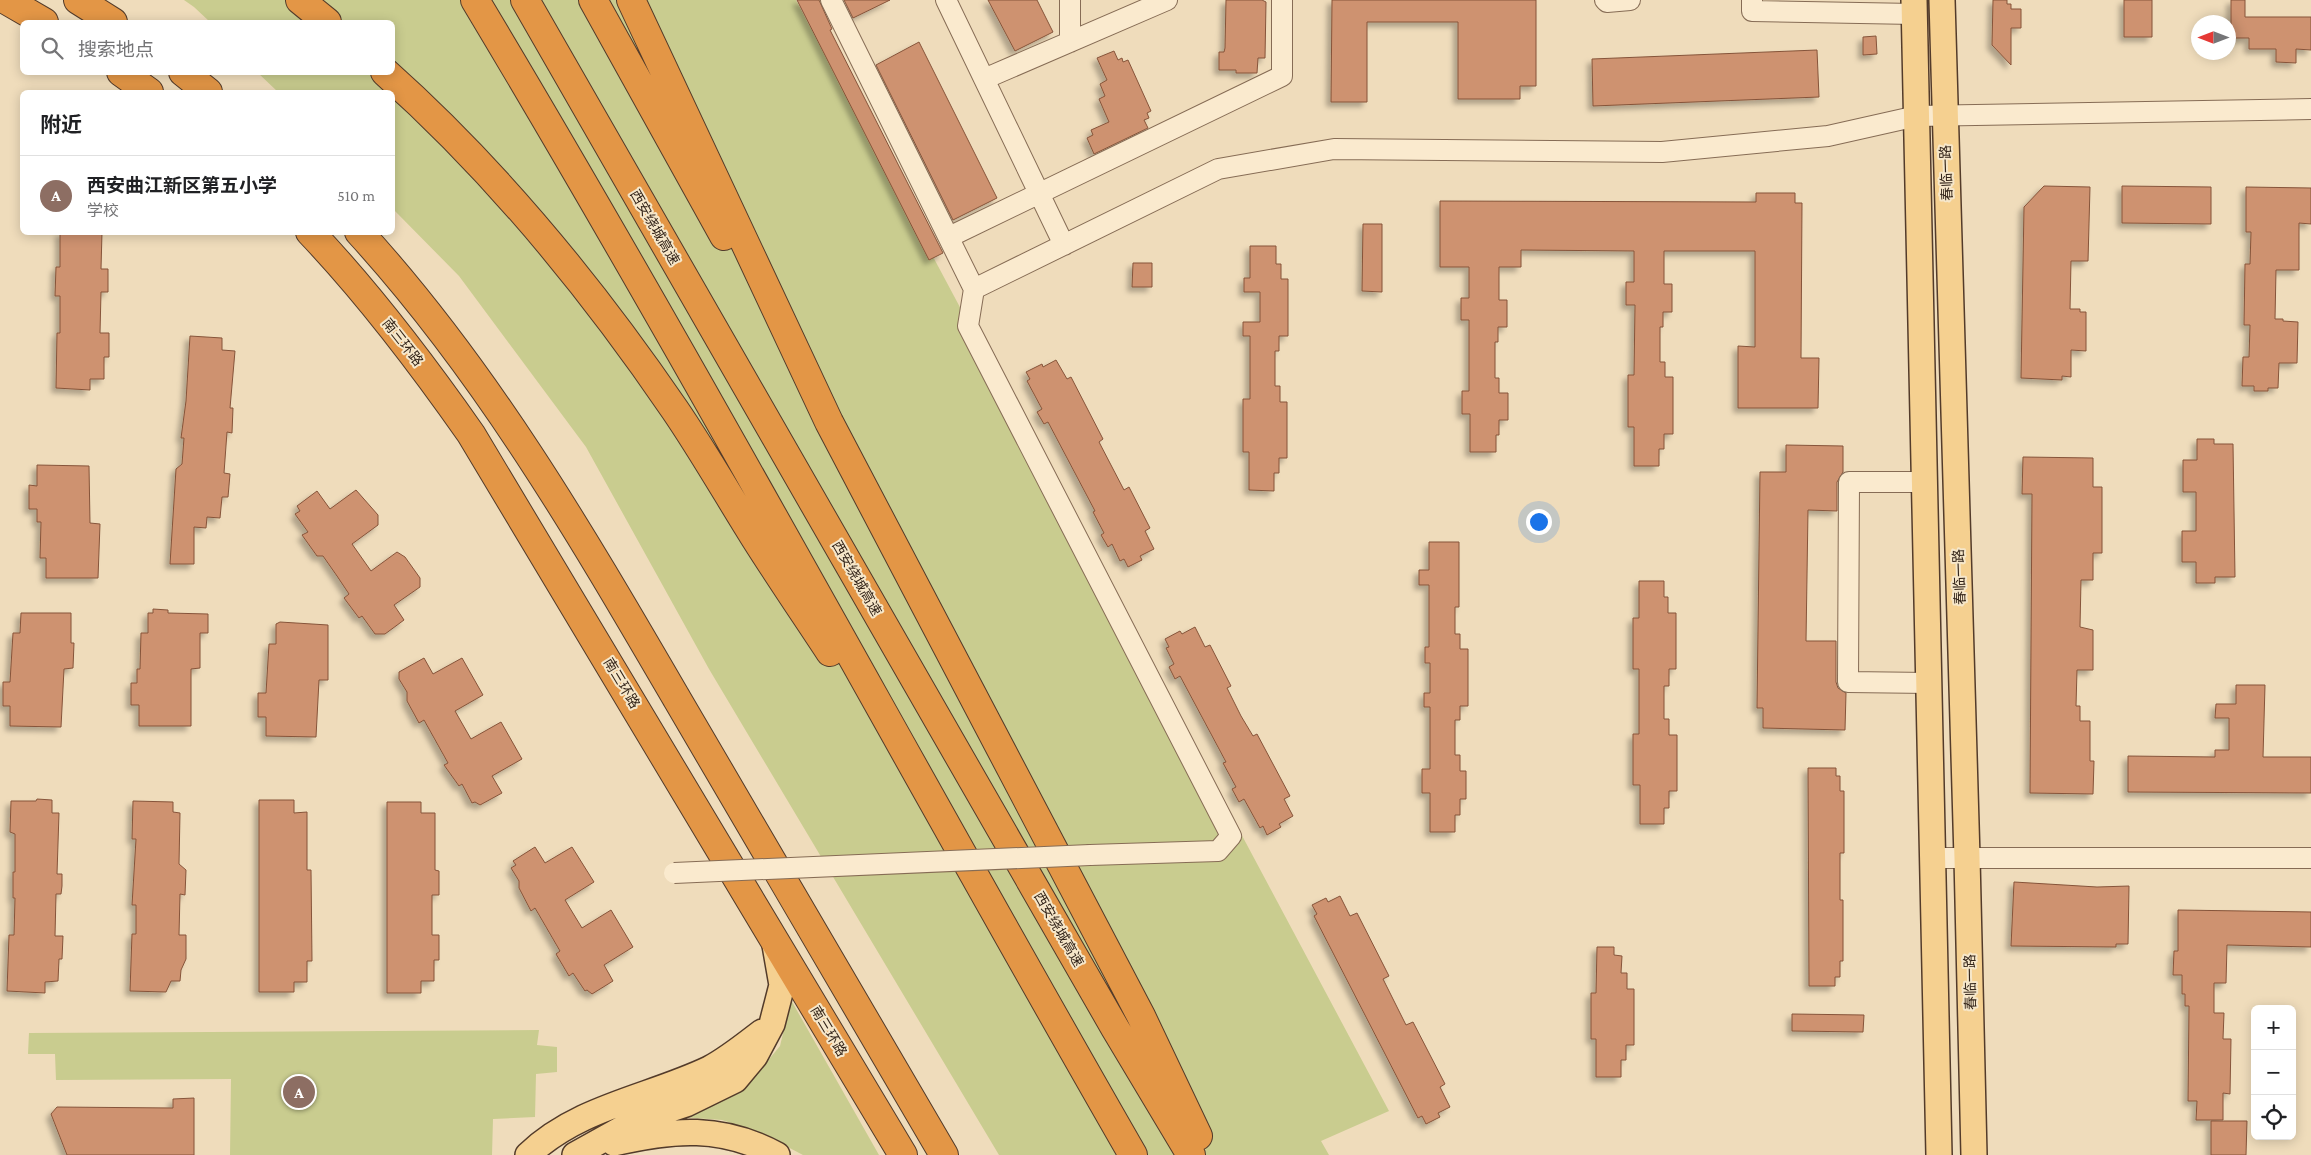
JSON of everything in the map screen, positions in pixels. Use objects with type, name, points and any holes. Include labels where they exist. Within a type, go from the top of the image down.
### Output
[{"type":"highway","points":[[6,0],[41,20]]},
{"type":"highway","points":[[78,0],[110,20]]},
{"type":"highway","points":[[300,0],[325,20]]},
{"type":"highway","points":[[475,0],[798,560],[954,841],[1133,1155]]},
{"type":"highway","name":"西安绕城高速","points":[[525,0],[1115,1028],[1192,1155]]},
{"type":"highway","points":[[593,0],[829,422],[1142,1016],[1207,1155]]},
{"type":"highway","points":[[631,0],[829,422]]},
{"type":"highway","points":[[125,75],[147,90]]},
{"type":"highway","points":[[187,75],[206,90]]},
{"type":"highway","points":[[388,75],[491,178],[550,243],[595,300],[675,410],[760,546],[954,841]]},
{"type":"highway","name":"南三环路","points":[[313,235],[339,263],[398,335],[471,434],[773,935],[903,1155]]},
{"type":"highway","points":[[362,235],[422,306],[470,367],[545,479],[623,607],[944,1155]]},
{"type":"main road","name":"春临一路","points":[[1942,0],[1968,858],[1974,1155]]},
{"type":"main road","name":"春临一路","points":[[1914,7],[1939,1155]]},
{"type":"main road","points":[[577,1153],[638,1120],[686,1104],[735,1080],[755,1056],[772,1024],[782,986],[773,935]]},
{"type":"main road","points":[[528,1155],[569,1124],[601,1109],[709,1068],[740,1050],[772,1024]]},
{"type":"main road","points":[[577,1153],[651,1134],[690,1131],[726,1135],[777,1155]]},
{"type":"street","points":[[674,873],[1218,851],[1231,836],[968,326],[974,289],[831,0]]},
{"type":"street","points":[[946,0],[1064,244]]},
{"type":"street","points":[[1070,0],[1070,42]]},
{"type":"street","points":[[984,79],[1168,0]]},
{"type":"street","points":[[949,237],[1040,195],[1282,76],[1282,0]]},
{"type":"street","points":[[1605,0],[1607,2],[1630,0]]},
{"type":"street","points":[[1752,0],[1752,11],[1914,7]]},
{"type":"street","points":[[974,289],[1218,169],[1334,149],[1662,152],[1828,136],[1917,116],[2311,109]]},
{"type":"street","points":[[1925,482],[1849,482],[1848,682],[1929,683]]},
{"type":"street","points":[[1933,858],[2311,858]]},
{"type":"green space","points":[[184,0],[796,0],[1389,1111],[1321,1141],[1329,1155],[999,1155],[709,669],[586,447],[459,276],[395,211],[395,90],[276,90],[260,75],[395,75],[395,20],[208,20]]},
{"type":"green space","points":[[791,1000],[879,1155],[803,1155],[761,1133],[722,1120],[681,1117],[718,1103],[752,1080],[780,1046]]},
{"type":"green space","points":[[539,1030],[537,1045],[557,1047],[557,1072],[536,1074],[535,1117],[493,1119],[492,1155],[230,1155],[231,1079],[56,1080],[55,1054],[28,1054],[29,1033]]},
{"type":"building","points":[[797,0],[819,0],[832,29],[830,30],[943,253],[929,260]]},
{"type":"building","points":[[844,0],[890,0],[853,18]]},
{"type":"building","points":[[988,0],[1037,0],[1053,32],[1015,51]]},
{"type":"building","points":[[1226,0],[1262,0],[1266,2],[1265,58],[1258,58],[1257,73],[1236,73],[1236,70],[1219,70],[1219,52],[1224,52],[1225,48]]},
{"type":"building","points":[[1332,0],[1536,0],[1536,86],[1520,86],[1520,99],[1458,99],[1458,22],[1367,22],[1367,102],[1331,102]]},
{"type":"building","points":[[1993,0],[2007,0],[2007,4],[2011,4],[2011,9],[2021,9],[2021,28],[2011,28],[2011,65],[1992,45]]},
{"type":"building","points":[[2124,0],[2152,0],[2152,37],[2124,37]]},
{"type":"building","points":[[2231,0],[2245,0],[2245,17],[2311,17],[2311,50],[2296,49],[2296,63],[2276,62],[2276,49],[2249,49],[2249,38],[2236,38],[2236,15],[2231,15]]},
{"type":"building","points":[[1876,36],[1877,54],[1863,55],[1863,37]]},
{"type":"building","points":[[919,42],[997,198],[953,220],[876,65]]},
{"type":"building","points":[[1817,50],[1819,97],[1593,106],[1592,59]]},
{"type":"building","points":[[1114,51],[1118,60],[1122,58],[1123,62],[1128,60],[1151,111],[1147,113],[1149,118],[1144,120],[1148,128],[1094,154],[1087,138],[1093,135],[1091,130],[1109,122],[1099,99],[1105,96],[1100,84],[1107,80],[1097,58]]},
{"type":"building","points":[[2044,186],[2090,187],[2088,261],[2071,261],[2070,309],[2080,309],[2080,312],[2086,312],[2086,351],[2071,350],[2071,377],[2062,376],[2062,380],[2021,378],[2024,207]]},
{"type":"building","points":[[2122,186],[2211,187],[2211,224],[2122,223]]},
{"type":"building","points":[[2246,187],[2311,188],[2311,224],[2299,223],[2299,270],[2276,270],[2275,319],[2298,322],[2297,363],[2279,363],[2278,388],[2268,388],[2268,391],[2254,391],[2254,386],[2242,386],[2243,357],[2249,357],[2250,325],[2244,325],[2245,264],[2250,264],[2251,232],[2246,232]]},
{"type":"building","points":[[1756,193],[1795,193],[1795,203],[1802,203],[1801,358],[1819,358],[1818,408],[1738,408],[1738,346],[1755,347],[1755,251],[1664,251],[1664,284],[1672,284],[1672,312],[1663,312],[1663,327],[1660,327],[1660,362],[1665,362],[1665,377],[1673,377],[1673,434],[1664,434],[1664,449],[1659,449],[1659,466],[1634,466],[1634,427],[1628,427],[1628,375],[1634,375],[1635,305],[1626,305],[1626,282],[1634,282],[1634,251],[1521,250],[1521,267],[1499,267],[1499,300],[1507,300],[1507,327],[1498,327],[1498,342],[1495,342],[1495,378],[1499,378],[1499,393],[1508,393],[1508,420],[1499,420],[1499,435],[1496,435],[1496,452],[1470,452],[1470,414],[1462,414],[1462,391],[1469,391],[1469,320],[1461,320],[1461,298],[1469,298],[1469,267],[1440,267],[1440,201],[1756,202]]},
{"type":"building","points":[[1363,224],[1382,224],[1382,292],[1362,291]]},
{"type":"building","points":[[60,235],[102,235],[101,269],[108,269],[108,292],[101,292],[100,333],[109,333],[109,357],[104,357],[104,379],[90,379],[90,390],[56,388],[57,333],[60,333],[60,296],[55,296],[56,267],[60,267]]},
{"type":"building","points":[[1250,246],[1276,246],[1276,264],[1281,264],[1281,279],[1288,279],[1288,336],[1279,336],[1279,351],[1275,351],[1275,386],[1280,386],[1280,402],[1287,402],[1287,458],[1279,458],[1279,473],[1274,473],[1274,491],[1249,490],[1249,452],[1243,452],[1243,399],[1250,399],[1250,336],[1243,336],[1243,322],[1260,322],[1260,292],[1244,292],[1244,278],[1250,278]]},
{"type":"building","points":[[1133,263],[1152,263],[1152,287],[1132,287]]},
{"type":"building","points":[[190,336],[222,338],[222,350],[235,351],[230,408],[233,408],[232,433],[227,432],[224,473],[230,474],[228,497],[222,497],[220,518],[207,517],[206,528],[194,527],[194,564],[170,564],[176,469],[182,464],[184,438],[181,438],[186,401]]},
{"type":"building","points":[[1056,360],[1067,379],[1071,377],[1103,439],[1099,442],[1124,490],[1129,487],[1150,528],[1145,531],[1154,549],[1140,556],[1142,560],[1128,567],[1124,559],[1120,561],[1112,544],[1108,547],[1101,535],[1104,533],[1093,512],[1095,511],[1048,422],[1044,424],[1037,412],[1042,409],[1027,381],[1030,379],[1026,372],[1042,364],[1043,367]]},
{"type":"building","points":[[2197,439],[2214,439],[2214,444],[2233,444],[2235,577],[2215,577],[2215,583],[2196,583],[2196,562],[2182,562],[2182,531],[2196,531],[2196,492],[2183,492],[2183,460],[2197,460]]},
{"type":"building","points":[[1786,445],[1843,446],[1843,472],[1837,482],[1837,511],[1808,510],[1806,641],[1836,641],[1836,682],[1838,688],[1846,693],[1845,730],[1763,728],[1763,708],[1757,708],[1760,472],[1786,472]]},
{"type":"building","points":[[2023,457],[2093,458],[2093,487],[2102,487],[2102,553],[2093,553],[2093,580],[2081,580],[2080,627],[2093,630],[2093,670],[2077,670],[2076,706],[2080,706],[2080,721],[2090,721],[2090,761],[2094,761],[2093,794],[2030,793],[2032,494],[2022,494]]},
{"type":"building","points":[[37,465],[89,466],[90,523],[100,524],[98,578],[46,578],[46,558],[40,558],[41,522],[37,522],[37,509],[29,509],[29,485],[37,486]]},
{"type":"building","points":[[356,490],[378,515],[378,525],[352,544],[371,571],[397,552],[405,557],[420,578],[420,587],[394,605],[404,620],[385,634],[375,634],[362,616],[359,618],[344,598],[349,594],[323,556],[317,556],[302,535],[308,532],[295,514],[300,511],[297,506],[317,491],[330,509]]},
{"type":"building","points":[[1429,542],[1459,542],[1459,607],[1455,607],[1455,634],[1460,634],[1460,649],[1468,649],[1468,706],[1460,706],[1460,720],[1455,720],[1455,755],[1460,755],[1460,771],[1466,771],[1466,799],[1460,799],[1460,815],[1455,815],[1455,832],[1430,832],[1430,793],[1422,793],[1422,769],[1430,769],[1430,707],[1424,707],[1424,693],[1430,693],[1430,663],[1425,663],[1425,647],[1429,647],[1429,585],[1419,585],[1419,570],[1429,570]]},
{"type":"building","points":[[1639,581],[1664,581],[1664,597],[1668,597],[1668,613],[1676,613],[1676,669],[1669,669],[1669,686],[1664,686],[1664,719],[1669,719],[1669,735],[1677,735],[1677,791],[1669,791],[1669,808],[1664,808],[1664,824],[1640,824],[1640,785],[1633,785],[1633,734],[1639,734],[1639,669],[1633,669],[1633,618],[1639,618]]},
{"type":"building","points":[[153,609],[168,610],[168,613],[208,614],[208,633],[200,633],[200,668],[191,669],[191,726],[139,726],[139,705],[131,705],[131,683],[137,683],[137,669],[140,669],[141,633],[148,633],[148,613],[153,613]]},
{"type":"building","points":[[21,613],[71,613],[71,643],[74,643],[73,668],[64,669],[61,727],[10,726],[10,706],[3,706],[3,682],[10,682],[13,633],[20,633]]},
{"type":"building","points":[[280,622],[328,625],[328,680],[319,680],[316,737],[266,736],[266,717],[258,717],[258,693],[266,693],[269,644],[276,644],[276,624]]},
{"type":"building","points":[[1195,627],[1205,647],[1210,645],[1231,686],[1227,688],[1241,716],[1253,736],[1257,734],[1290,796],[1284,799],[1293,816],[1279,824],[1281,827],[1267,835],[1263,826],[1260,828],[1244,799],[1239,802],[1232,789],[1236,787],[1223,763],[1226,762],[1180,676],[1175,679],[1169,667],[1174,664],[1166,648],[1169,647],[1165,639],[1180,631],[1182,634]]},
{"type":"building","points":[[424,658],[433,674],[462,658],[483,695],[455,711],[471,739],[501,722],[522,759],[492,776],[502,793],[480,805],[475,802],[472,803],[462,784],[459,786],[444,765],[448,763],[424,720],[419,723],[407,701],[407,692],[399,679],[399,672]]},
{"type":"building","points":[[2236,685],[2265,685],[2263,757],[2311,757],[2311,793],[2128,792],[2128,756],[2215,757],[2215,750],[2229,750],[2229,718],[2215,718],[2216,704],[2236,704]]},
{"type":"building","points":[[1808,768],[1836,768],[1836,776],[1840,776],[1840,791],[1844,791],[1844,853],[1840,853],[1840,900],[1843,900],[1843,961],[1840,961],[1840,977],[1835,977],[1835,986],[1809,986]]},
{"type":"building","points":[[37,799],[52,800],[52,813],[59,813],[57,874],[62,874],[62,886],[61,894],[56,894],[55,936],[63,936],[62,959],[59,959],[58,981],[45,982],[45,993],[7,991],[9,935],[14,935],[15,898],[13,898],[13,872],[15,872],[15,834],[10,832],[11,801],[36,801]]},
{"type":"building","points":[[259,800],[294,800],[294,813],[307,812],[307,870],[311,870],[312,961],[307,961],[307,982],[294,982],[294,992],[259,992]]},
{"type":"building","points":[[133,801],[173,802],[173,812],[180,813],[179,864],[186,870],[185,895],[180,894],[179,935],[186,935],[186,959],[181,970],[180,981],[171,981],[166,992],[130,991],[132,934],[136,934],[136,905],[132,905],[136,839],[132,839]]},
{"type":"building","points":[[387,802],[421,802],[421,813],[435,813],[435,870],[439,871],[439,895],[432,895],[432,935],[439,935],[439,960],[434,960],[434,981],[421,981],[421,993],[387,993]]},
{"type":"building","points":[[535,847],[545,863],[572,847],[594,882],[565,900],[582,928],[611,910],[633,947],[604,965],[613,981],[592,994],[587,990],[585,991],[573,973],[569,976],[556,954],[560,951],[535,908],[531,911],[519,888],[519,881],[511,868],[516,865],[513,861]]},
{"type":"building","points":[[2014,882],[2097,887],[2129,886],[2128,944],[2116,944],[2116,947],[2011,946]]},
{"type":"building","points":[[1340,896],[1350,916],[1357,913],[1389,976],[1383,979],[1406,1025],[1413,1022],[1445,1084],[1440,1087],[1450,1107],[1438,1113],[1440,1117],[1426,1124],[1422,1116],[1418,1118],[1314,916],[1317,914],[1312,905],[1326,898],[1328,902]]},
{"type":"building","points":[[2178,910],[2311,912],[2311,947],[2227,945],[2226,983],[2214,983],[2214,1013],[2224,1013],[2223,1039],[2231,1039],[2230,1094],[2223,1093],[2223,1120],[2196,1120],[2197,1101],[2188,1101],[2189,1006],[2185,1006],[2185,994],[2182,994],[2182,975],[2173,975],[2174,951],[2178,951]]},
{"type":"building","points":[[1597,947],[1614,947],[1614,955],[1622,956],[1621,973],[1627,973],[1627,989],[1634,989],[1634,1045],[1626,1045],[1626,1060],[1621,1060],[1621,1077],[1596,1077],[1596,1039],[1591,1039],[1591,993],[1596,993]]},
{"type":"building","points":[[1792,1014],[1864,1015],[1863,1032],[1792,1031]]},
{"type":"building","points":[[194,1098],[194,1155],[67,1155],[51,1114],[57,1107],[173,1108],[173,1099]]},
{"type":"building","points":[[2211,1121],[2247,1121],[2246,1155],[2211,1155]]},
{"type":"place","name":"西安曲江新区第五小学","points":[[299,1092]]}]
